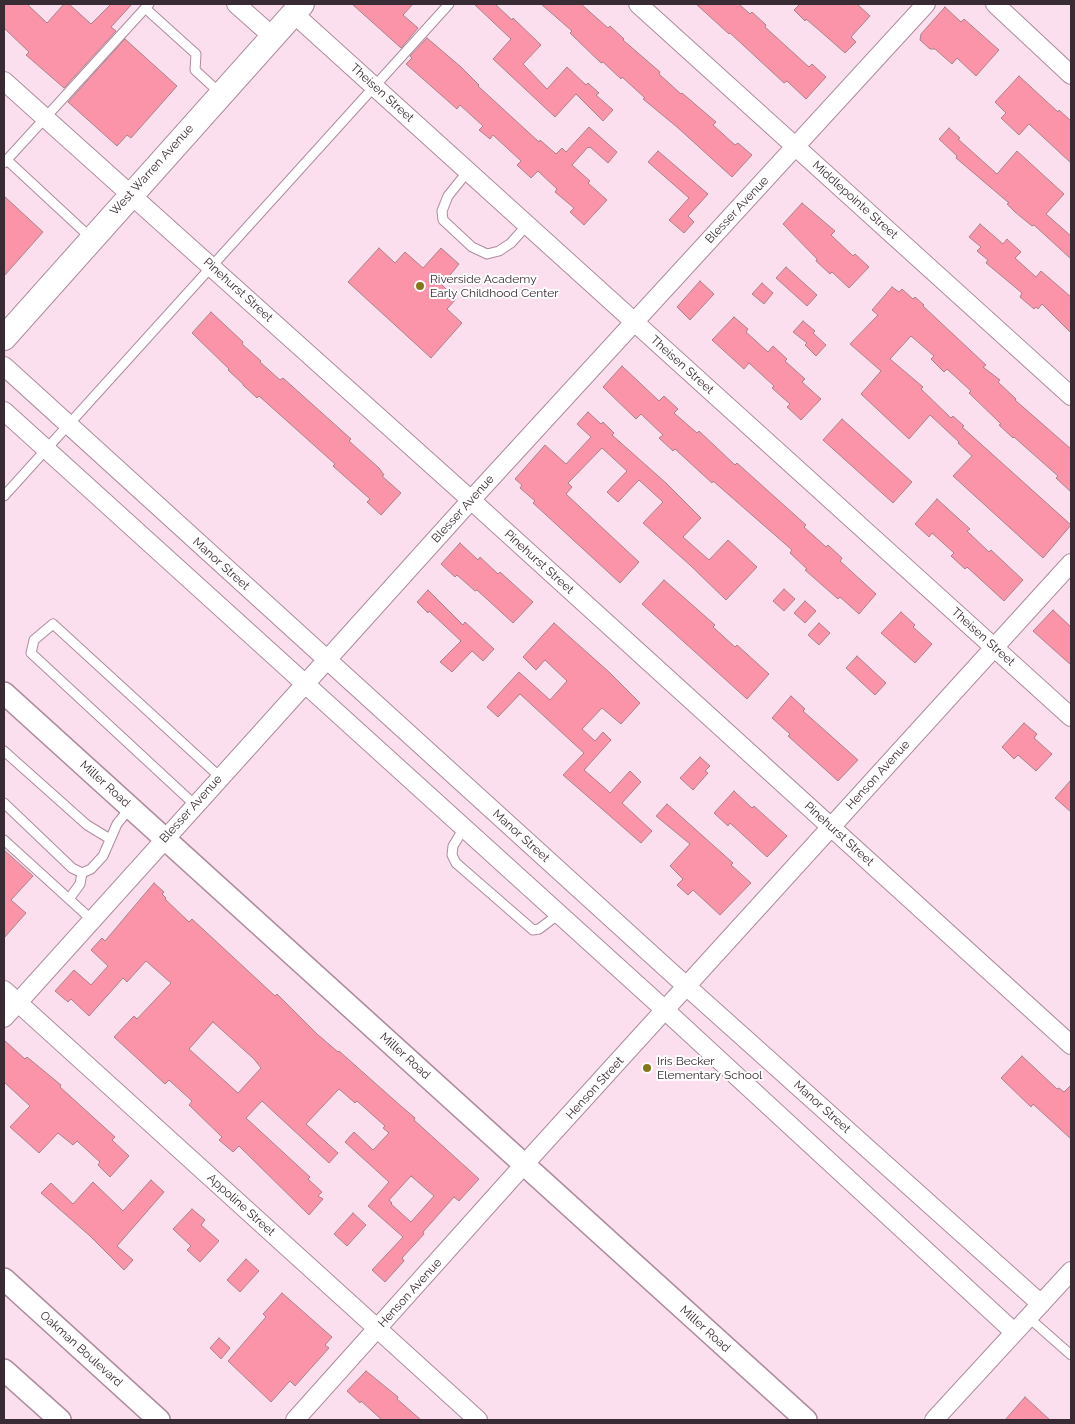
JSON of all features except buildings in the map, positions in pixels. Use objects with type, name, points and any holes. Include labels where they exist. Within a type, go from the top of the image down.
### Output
[{"type":"main road","name":"West Warren Avenue","points":[[4,338],[298,8]]},
{"type":"street","points":[[236,4],[272,36]]},
{"type":"street","name":"Middlepointe Street","points":[[638,4],[1071,396]]},
{"type":"street","name":"Blesser Avenue","points":[[4,1018],[471,500],[926,4]]},
{"type":"street","points":[[995,4],[1071,75]]},
{"type":"street","name":"Theisen Street","points":[[298,8],[374,86],[1071,717]]},
{"type":"street","name":"Pinehurst Street","points":[[4,81],[471,500],[1071,1045]]},
{"type":"street","name":"Manor Street","points":[[4,366],[687,986],[1041,1304]]},
{"type":"street","points":[[4,411],[665,1010],[1014,1332]]},
{"type":"street","name":"Henson Avenue","points":[[665,1010],[1071,563]]},
{"type":"street","name":"Miller Road","points":[[4,692],[806,1420]]},
{"type":"street","name":"Appoline Street","points":[[4,990],[478,1420]]},
{"type":"street","name":"Henson Street","points":[[524,1165],[665,1010]]},
{"type":"street","name":"Henson Avenue","points":[[295,1420],[524,1165]]},
{"type":"street","points":[[934,1420],[1071,1271]]},
{"type":"street","name":"Oakman Boulevard","points":[[4,1279],[159,1420]]},
{"type":"street","points":[[4,1370],[60,1420]]},
{"type":"lane","points":[[4,496],[448,4]]},
{"type":"lane","points":[[92,238],[6,162],[45,118],[147,6],[196,54],[195,70],[221,94]]},
{"type":"lane","points":[[468,171],[448,196],[442,211],[443,220],[472,248],[488,254],[499,251],[511,243],[527,224]]},
{"type":"lane","points":[[195,805],[31,653],[34,640],[53,624],[220,777]]},
{"type":"lane","points":[[4,751],[87,825],[110,839]]},
{"type":"lane","points":[[4,803],[72,868],[82,873]]},
{"type":"lane","points":[[82,873],[90,869],[103,856],[117,824],[130,807]]},
{"type":"lane","points":[[464,828],[453,846],[452,855],[456,863],[533,930],[540,929],[559,914]]},
{"type":"lane","points":[[4,840],[92,920]]},
{"type":"lane","points":[[69,899],[80,884],[82,873]]},
{"type":"lane","points":[[1028,1317],[1071,1355]]},
{"type":"place","name":"Riverside Academy Early Childhood Center","points":[[420,286]]},
{"type":"place","name":"Iris Becker Elementary School","points":[[647,1068]]}]
